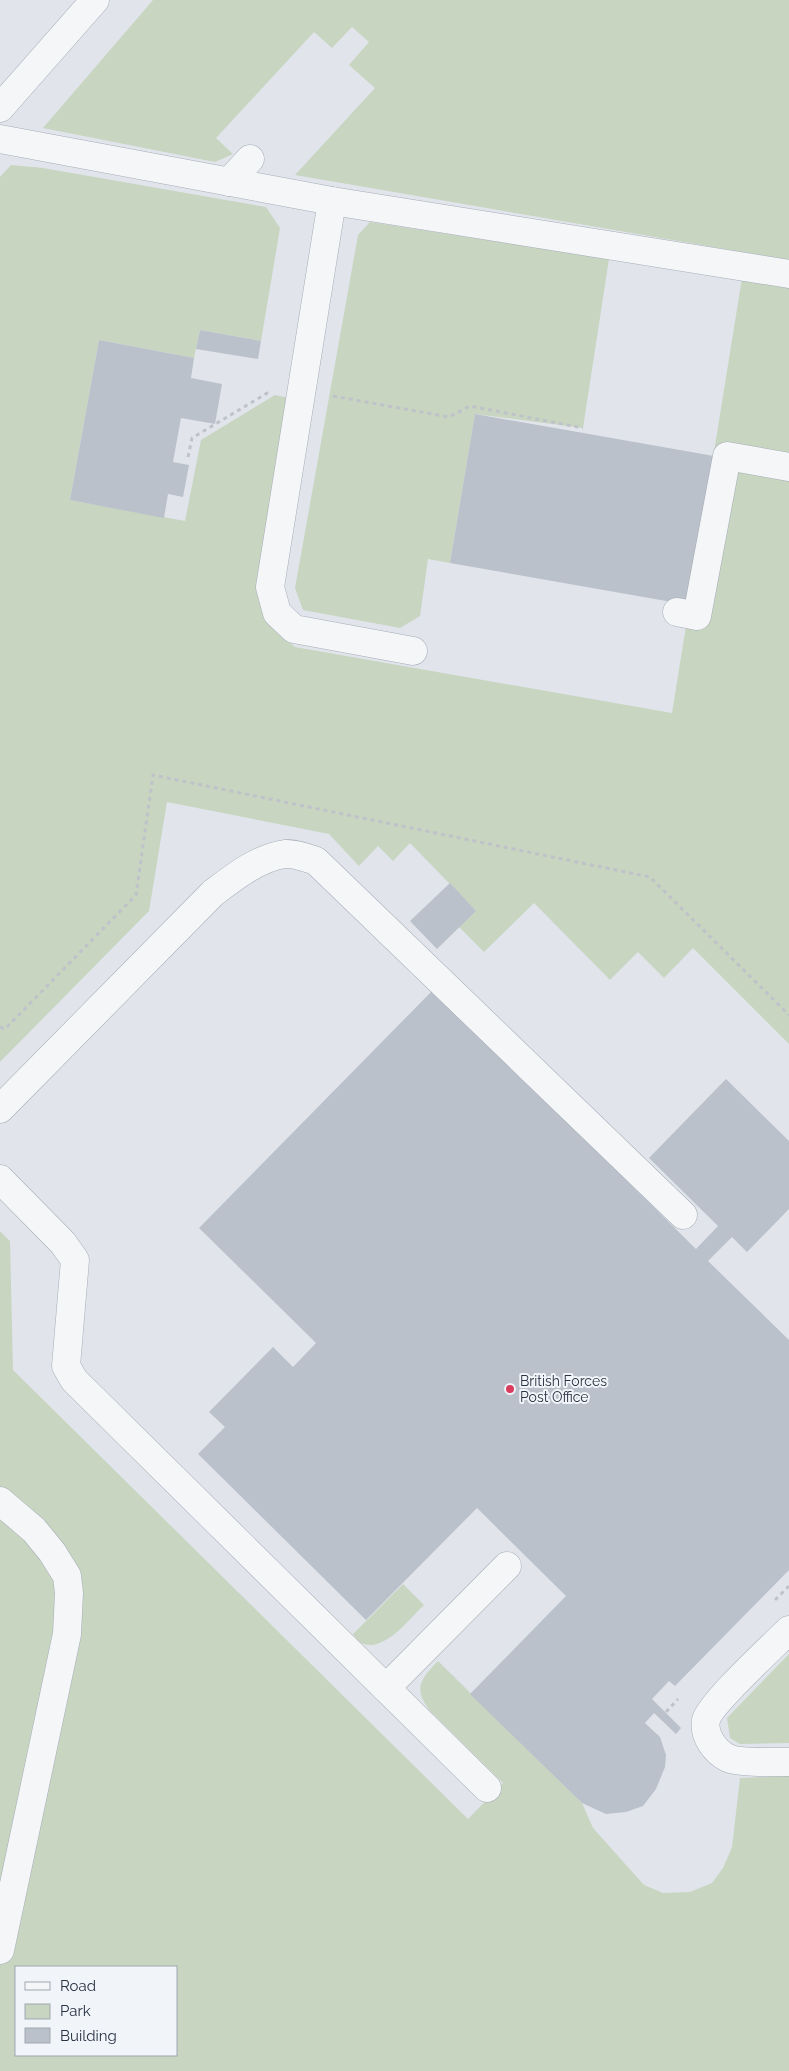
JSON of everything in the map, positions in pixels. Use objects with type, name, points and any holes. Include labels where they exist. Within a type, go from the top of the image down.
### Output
[{"type":"street","points":[[0,108],[95,0]]},
{"type":"street","points":[[0,140],[332,200],[789,274]]},
{"type":"street","points":[[229,182],[250,159]]},
{"type":"street","points":[[332,200],[270,587],[277,613],[294,629],[413,651]]},
{"type":"street","points":[[678,612],[697,616],[727,456],[789,467]]},
{"type":"street","points":[[0,1109],[213,893],[237,874],[261,862],[286,854],[316,861],[683,1215]]},
{"type":"street","points":[[0,1179],[63,1243],[75,1260],[66,1366],[74,1380],[487,1788]]},
{"type":"street","points":[[0,1501],[34,1530],[52,1552],[67,1576],[69,1593],[67,1634],[0,1950]]},
{"type":"street","points":[[386,1688],[507,1566]]},
{"type":"street","points":[[789,1630],[724,1695],[710,1712],[706,1721],[708,1737],[717,1750],[729,1759],[789,1762]]},
{"type":"path","points":[[188,457],[192,438],[279,387],[449,417],[470,406],[583,428]]},
{"type":"green space","points":[[153,0],[789,0],[789,260],[295,175],[375,88],[349,65],[369,42],[352,27],[332,48],[314,32],[216,138],[233,154],[215,162],[43,128]]},
{"type":"green space","points":[[11,165],[43,168],[266,207],[280,228],[261,341],[200,330],[194,358],[99,340],[70,500],[185,521],[201,440],[275,395],[293,399],[277,631],[295,647],[672,713],[742,278],[789,285],[789,1044],[693,948],[664,978],[638,952],[610,980],[534,903],[484,952],[459,927],[476,911],[410,843],[393,861],[378,846],[359,866],[329,834],[167,802],[149,911],[0,1062],[0,177]]},
{"type":"green space","points":[[370,222],[609,259],[583,428],[475,414],[450,563],[428,559],[420,616],[400,628],[303,610],[295,588],[358,235]]},
{"type":"green space","points":[[0,1231],[10,1241],[13,1370],[468,1819],[503,1783],[430,1711],[425,1703],[420,1690],[421,1684],[438,1661],[582,1803],[593,1828],[644,1885],[663,1893],[690,1892],[712,1883],[723,1868],[732,1847],[740,1778],[789,1776],[789,2071],[0,2071]]},
{"type":"green space","points":[[403,1584],[424,1605],[405,1625],[381,1643],[372,1645],[361,1643],[353,1634]]},
{"type":"green space","points":[[789,1654],[789,1743],[740,1744],[730,1738],[727,1718]]},
{"type":"building","points":[[200,330],[261,341],[258,359],[196,349]]},
{"type":"building","points":[[99,340],[194,358],[191,378],[222,384],[215,424],[181,418],[173,462],[189,465],[183,497],[168,494],[164,518],[70,500]]},
{"type":"building","points":[[475,414],[714,456],[689,605],[450,563]]},
{"type":"building","points":[[450,883],[476,911],[437,949],[410,921]]},
{"type":"building","name":"British Forces Post Office","points":[[433,990],[696,1249],[718,1226],[649,1158],[726,1079],[789,1141],[789,1209],[747,1252],[732,1237],[708,1261],[789,1340],[789,1570],[675,1686],[669,1681],[652,1699],[681,1728],[676,1734],[654,1713],[645,1723],[660,1737],[666,1755],[665,1767],[656,1789],[643,1806],[626,1812],[606,1814],[582,1803],[470,1694],[566,1596],[477,1508],[366,1620],[198,1454],[225,1427],[209,1412],[273,1347],[293,1367],[316,1343],[199,1228]]},
{"type":"place","name":"British Forces Post Office","points":[[510,1389]]}]
